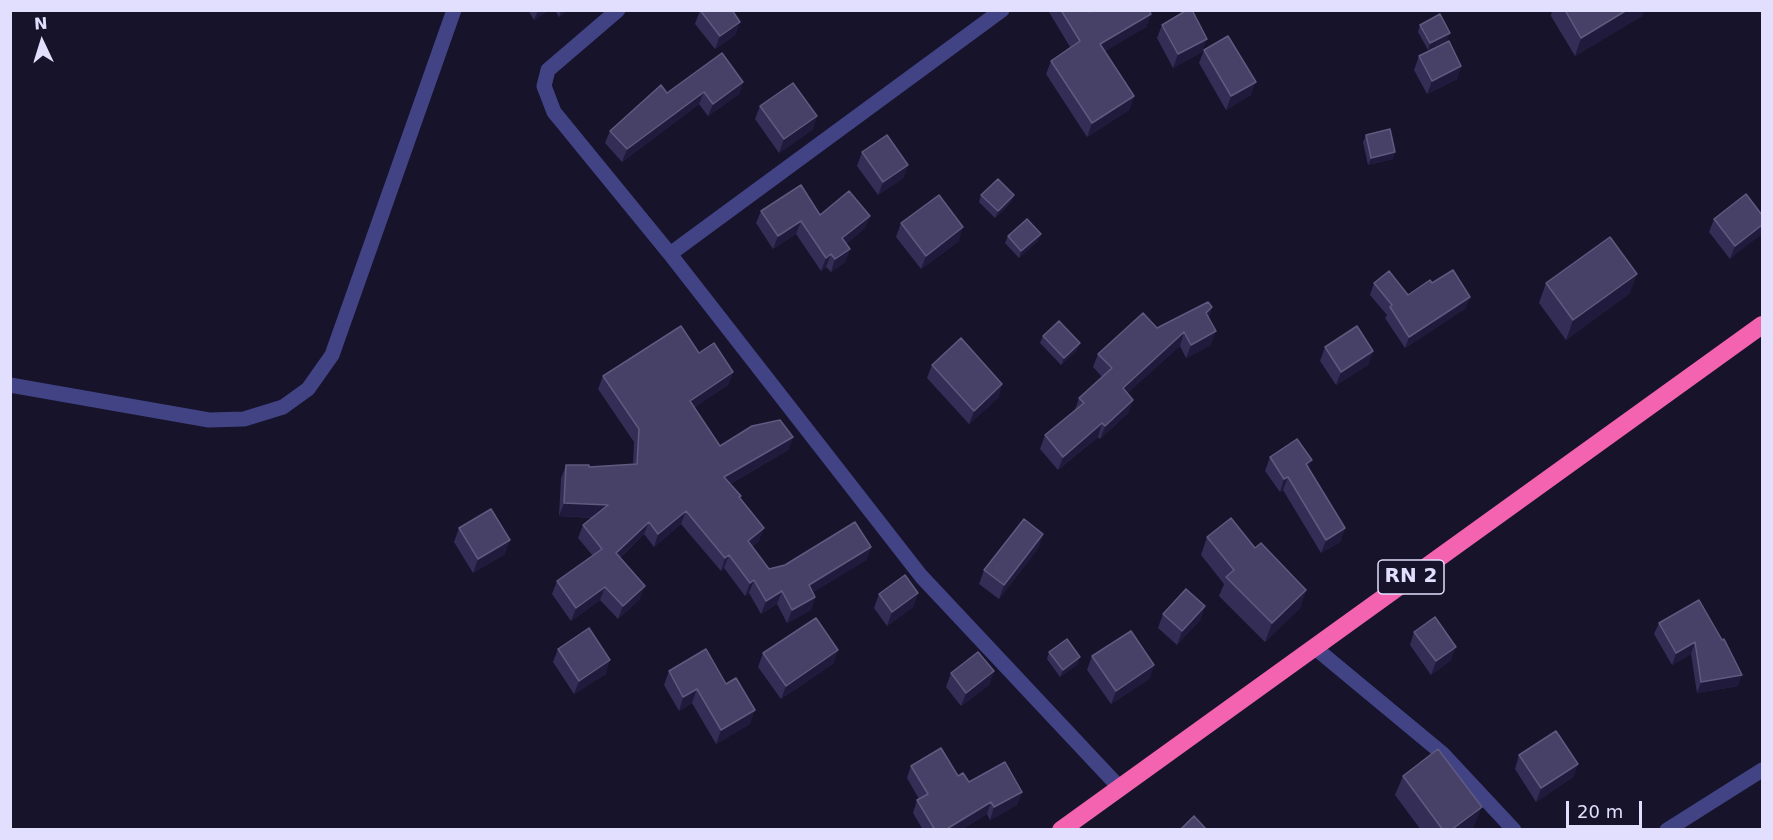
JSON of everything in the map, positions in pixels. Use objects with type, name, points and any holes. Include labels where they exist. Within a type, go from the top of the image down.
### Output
[{"type":"highway","name":"RN 2","points":[[1061,830],[1762,325]]},
{"type":"street","points":[[10,385],[209,420],[243,419],[283,407],[308,389],[332,355],[454,10]]},
{"type":"street","points":[[618,10],[548,70],[544,86],[554,112],[670,254],[921,576],[1119,787]]},
{"type":"street","points":[[670,254],[1002,10]]},
{"type":"street","points":[[1314,647],[1443,754],[1514,830]]},
{"type":"street","points":[[1667,830],[1762,770]]},
{"type":"building","points":[[700,10],[732,10],[740,22],[720,36]]},
{"type":"building","points":[[1061,10],[1089,10],[1090,12],[1092,10],[1149,10],[1151,14],[1100,44],[1134,96],[1092,123],[1051,61],[1080,41]]},
{"type":"building","points":[[1187,10],[1192,10],[1207,39],[1178,54],[1162,25]]},
{"type":"building","points":[[1565,10],[1627,10],[1581,38]]},
{"type":"building","points":[[1440,14],[1450,33],[1430,43],[1420,25]]},
{"type":"building","points":[[1228,36],[1256,82],[1231,96],[1204,50]]},
{"type":"building","points":[[1449,41],[1461,66],[1432,81],[1419,56]]},
{"type":"building","points":[[722,53],[743,82],[713,104],[704,92],[627,149],[610,131],[661,85],[667,93]]},
{"type":"building","points":[[793,83],[817,116],[784,139],[760,106]]},
{"type":"building","points":[[1390,129],[1395,152],[1371,158],[1366,135]]},
{"type":"building","points":[[887,135],[908,165],[883,182],[862,152]]},
{"type":"building","points":[[998,179],[1014,195],[998,211],[981,195]]},
{"type":"building","points":[[801,185],[820,215],[849,191],[870,216],[842,238],[850,249],[835,259],[831,254],[826,258],[801,221],[778,236],[761,211]]},
{"type":"building","points":[[1746,194],[1762,215],[1762,225],[1735,246],[1714,219]]},
{"type":"building","points":[[939,195],[963,227],[926,256],[901,223]]},
{"type":"building","points":[[1027,219],[1041,234],[1021,251],[1008,236]]},
{"type":"building","points":[[1610,237],[1637,274],[1573,320],[1546,283]]},
{"type":"building","points":[[1453,270],[1470,297],[1409,337],[1390,307],[1392,305],[1374,283],[1389,271],[1408,295],[1430,280],[1432,283]]},
{"type":"building","points":[[1208,302],[1212,307],[1206,313],[1216,331],[1191,345],[1184,332],[1123,388],[1133,400],[1105,426],[1102,423],[1063,457],[1045,435],[1084,403],[1079,398],[1112,368],[1098,354],[1143,313],[1157,328]]},
{"type":"building","points":[[1059,321],[1080,343],[1064,358],[1043,336]]},
{"type":"building","points":[[681,326],[699,353],[714,343],[733,372],[690,401],[720,446],[752,426],[780,420],[793,437],[724,477],[764,528],[748,541],[769,569],[785,565],[855,522],[871,547],[809,585],[815,597],[792,610],[782,591],[766,601],[754,580],[750,583],[729,555],[725,558],[686,511],[658,534],[649,522],[616,553],[645,586],[623,606],[605,587],[576,608],[557,581],[602,549],[583,525],[608,505],[564,503],[566,465],[589,465],[589,467],[637,464],[639,429],[603,376]]},
{"type":"building","points":[[1357,326],[1373,351],[1341,372],[1325,347]]},
{"type":"building","points":[[961,338],[1002,384],[974,411],[932,365]]},
{"type":"building","points":[[1297,439],[1312,460],[1306,464],[1345,528],[1326,540],[1288,477],[1284,479],[1270,457]]},
{"type":"building","points":[[491,509],[510,540],[478,559],[459,528]]},
{"type":"building","points":[[1231,518],[1255,548],[1261,543],[1306,590],[1272,623],[1226,577],[1234,570],[1207,537]]},
{"type":"building","points":[[1024,519],[1043,534],[1004,585],[984,570]]},
{"type":"building","points":[[905,575],[918,593],[892,612],[879,594]]},
{"type":"building","points":[[1186,589],[1205,606],[1182,631],[1163,614]]},
{"type":"building","points":[[1699,600],[1722,640],[1724,639],[1742,675],[1701,682],[1695,642],[1676,653],[1659,623]]},
{"type":"building","points":[[1435,617],[1456,647],[1436,661],[1414,632]]},
{"type":"building","points":[[816,618],[838,650],[786,686],[763,653]]},
{"type":"building","points":[[589,628],[610,660],[579,681],[558,649]]},
{"type":"building","points":[[1131,631],[1154,665],[1116,691],[1092,656]]},
{"type":"building","points":[[1067,639],[1080,657],[1063,670],[1049,652]]},
{"type":"building","points":[[706,649],[726,684],[736,678],[755,710],[721,730],[697,689],[683,697],[669,671]]},
{"type":"building","points":[[978,652],[994,671],[966,693],[951,673]]},
{"type":"building","points":[[1556,731],[1578,764],[1541,788],[1519,755]]},
{"type":"building","points":[[941,748],[958,776],[963,773],[969,782],[1005,762],[1022,792],[994,807],[991,802],[945,830],[935,830],[917,800],[928,794],[911,766]]},
{"type":"building","points":[[1438,749],[1482,807],[1451,830],[1443,830],[1403,776]]},
{"type":"building","points":[[1194,816],[1207,830],[1180,830]]}]
